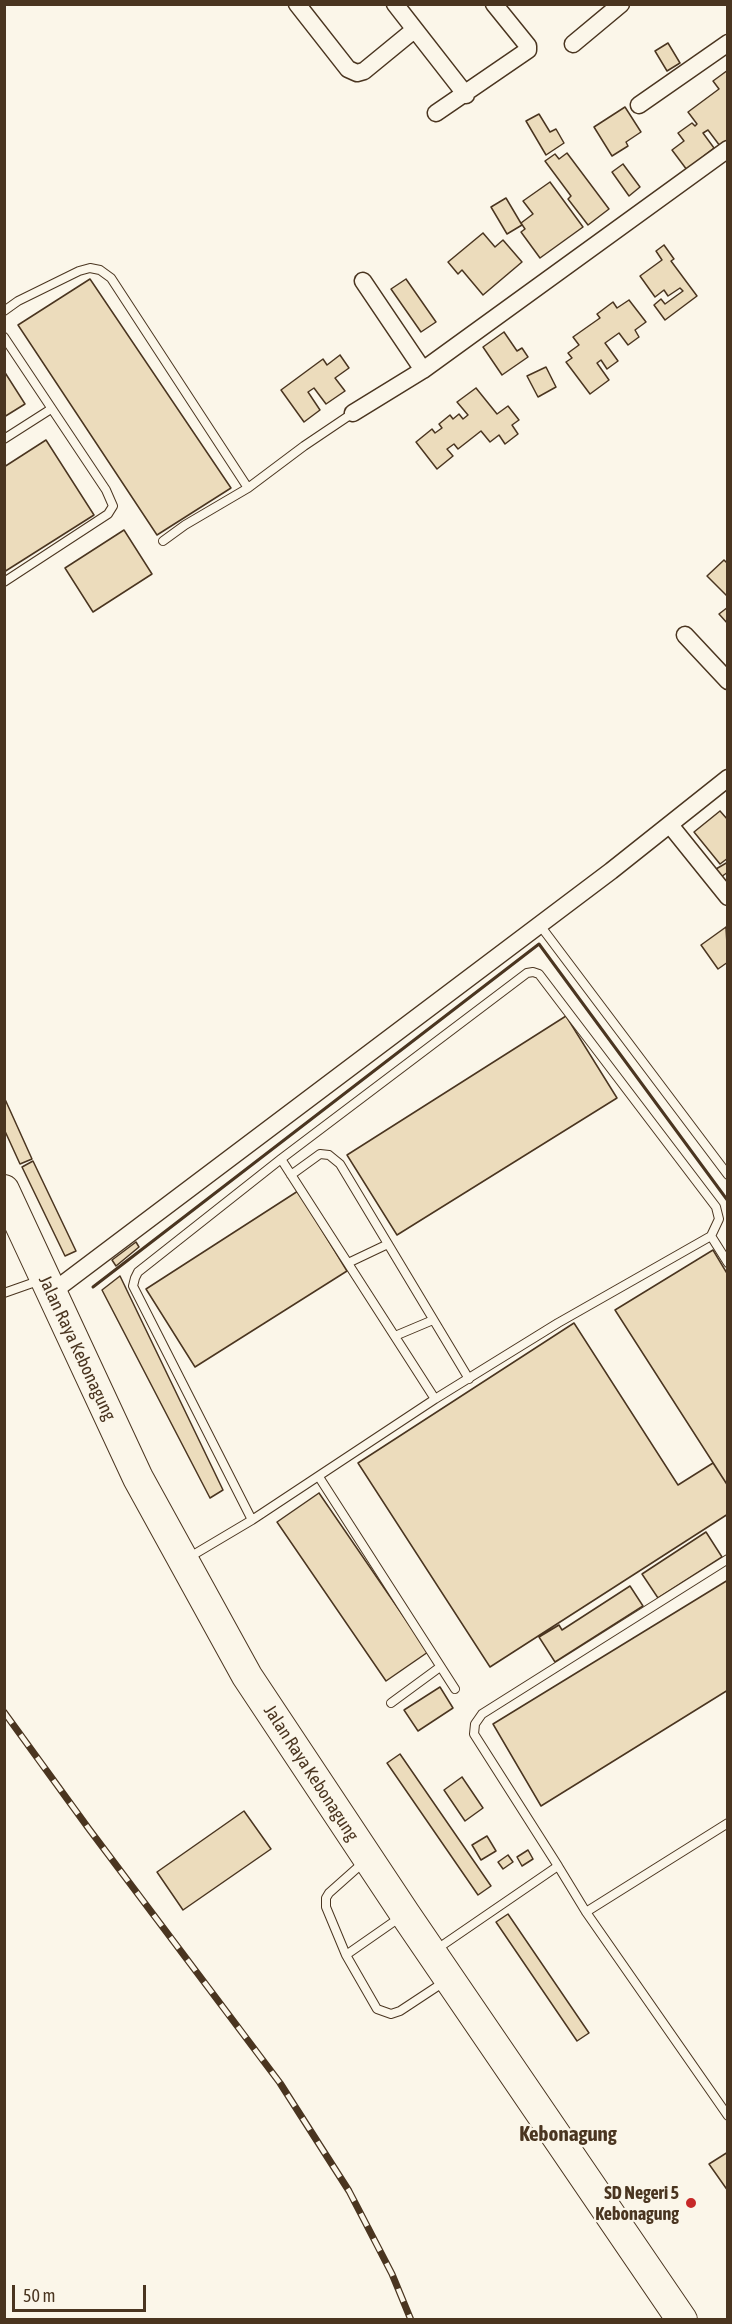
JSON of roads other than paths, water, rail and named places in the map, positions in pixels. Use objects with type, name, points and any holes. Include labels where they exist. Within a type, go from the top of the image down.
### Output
[{"type":"highway","name":"Jalan Raya Kebonagung","points":[[4,1190],[138,1478],[247,1676],[405,1914],[682,2319]]},
{"type":"street","points":[[297,4],[348,69],[357,73],[364,71],[414,30]]},
{"type":"street","points":[[395,4],[465,95]]},
{"type":"street","points":[[573,44],[621,4]]},
{"type":"street","points":[[436,113],[528,50],[528,46],[495,5]]},
{"type":"street","points":[[639,105],[728,43]]},
{"type":"street","points":[[353,413],[423,370],[728,149]]},
{"type":"street","points":[[363,281],[423,370]]},
{"type":"street","points":[[684,635],[728,681]]},
{"type":"street","points":[[48,1286],[539,924],[728,778]]},
{"type":"street","points":[[670,825],[728,897]]},
{"type":"lane","points":[[4,311],[18,301],[79,271],[90,268],[100,270],[111,278],[248,488]]},
{"type":"lane","points":[[4,337],[106,490],[112,509],[108,514],[4,582]]},
{"type":"lane","points":[[4,439],[51,409]]},
{"type":"lane","points":[[164,541],[185,525],[248,488],[353,413]]},
{"type":"lane","points":[[539,924],[728,1175]]},
{"type":"lane","points":[[183,1561],[252,1520],[435,1399],[558,1323],[711,1236],[719,1219],[716,1207],[539,974],[527,973],[281,1159],[138,1272],[133,1287],[252,1520]]},
{"type":"lane","points":[[291,1175],[320,1154],[329,1155],[340,1164],[469,1379]]},
{"type":"lane","points":[[281,1159],[435,1399]]},
{"type":"lane","points":[[711,1236],[728,1263]]},
{"type":"lane","points":[[348,1263],[388,1244]]},
{"type":"lane","points":[[4,1293],[48,1286]]},
{"type":"lane","points":[[395,1336],[433,1320]]},
{"type":"lane","points":[[319,1477],[455,1689]]},
{"type":"lane","points":[[728,1559],[482,1714],[474,1724],[474,1734],[586,1912],[728,2116]]},
{"type":"lane","points":[[391,1703],[440,1667]]},
{"type":"lane","points":[[586,1912],[728,1823]]},
{"type":"lane","points":[[368,1859],[326,1898],[326,1907],[346,1955],[377,2009],[391,2014],[400,2011],[449,1978]]},
{"type":"lane","points":[[432,1953],[468,1925],[558,1866]]},
{"type":"lane","points":[[346,1955],[405,1914]]},
{"type":"lane","points":[[719,2103],[728,2097]]},
{"type":"railway","points":[[4,1712],[280,2083],[349,2191],[392,2274],[411,2320]]},
{"type":"place","name":"SD Negeri 5 Kebonagung","points":[[691,2203]]},
{"type":"district","name":"Kebonagung","points":[[568,2134]]}]
